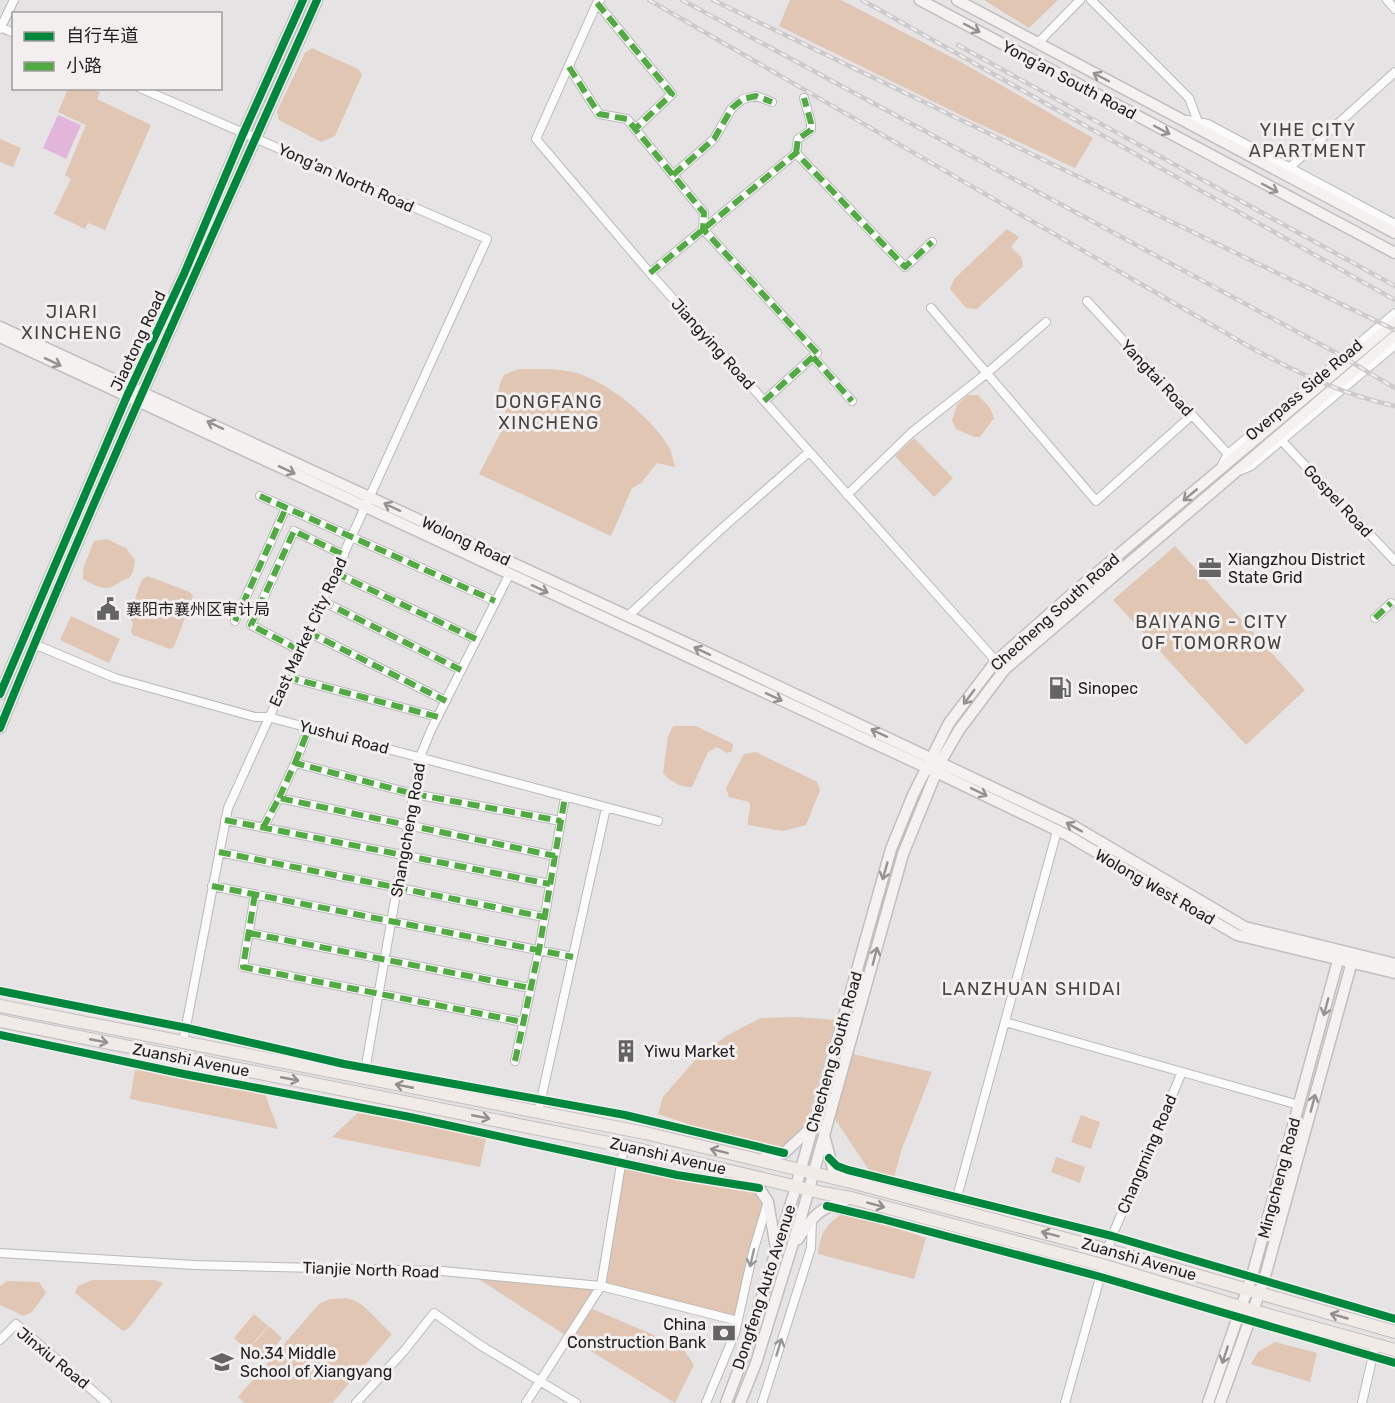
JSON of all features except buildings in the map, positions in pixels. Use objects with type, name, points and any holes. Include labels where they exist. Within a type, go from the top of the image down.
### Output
[{"type":"highway","name":"Zuanshi Avenue","points":[[0,1006],[183,1042],[365,1073],[537,1113],[650,1134],[851,1182],[1108,1250],[1395,1332]]},
{"type":"highway","name":"Zuanshi Avenue","points":[[0,1021],[624,1146],[851,1198],[947,1224],[1374,1351],[1395,1350]]},
{"type":"main road","name":"Jiaotong Road","points":[[0,694],[130,391],[184,274],[303,0]]},
{"type":"main road","name":"Jiaotong Road","points":[[0,728],[141,397],[317,0]]},
{"type":"main road","name":"Yong'an South Road","points":[[920,0],[1395,253]]},
{"type":"main road","name":"Yong'an South Road","points":[[957,0],[1395,233]]},
{"type":"main road","points":[[1049,69],[1057,53]]},
{"type":"main road","name":"Checheng South Road","points":[[814,1174],[903,854],[949,723],[996,661],[1073,593],[1395,322]]},
{"type":"main road","name":"Wolong Road","points":[[0,327],[141,397],[369,502],[628,616],[934,765]]},
{"type":"main road","name":"Checheng South Road","points":[[799,1171],[891,849],[934,765],[1005,669],[1395,336]]},
{"type":"main road","name":"Wolong Road","points":[[0,337],[130,391]]},
{"type":"main road","name":"Wolong Road","points":[[369,502],[509,575],[934,765]]},
{"type":"main road","name":"Wolong West Road","points":[[934,765],[1057,831],[1237,935],[1395,964]]},
{"type":"main road","name":"Wolong West Road","points":[[934,765],[1072,825],[1245,927],[1340,955]]},
{"type":"main road","name":"Mingcheng Road","points":[[1208,1403],[1252,1276],[1340,955]]},
{"type":"main road","name":"Wolong West Road","points":[[1353,958],[1395,973]]},
{"type":"main road","name":"Mingcheng Road","points":[[1220,1403],[1264,1280],[1353,958]]},
{"type":"main road","points":[[756,1160],[784,1154],[814,1125]]},
{"type":"main road","points":[[825,1137],[833,1169],[851,1182]]},
{"type":"main road","name":"Dongfeng Auto Avenue","points":[[726,1403],[743,1358],[799,1171]]},
{"type":"main road","points":[[738,1172],[759,1188],[768,1202],[776,1251]]},
{"type":"main road","name":"Dongfeng Auto Avenue","points":[[740,1403],[756,1363],[814,1174]]},
{"type":"main road","points":[[790,1252],[812,1218],[827,1206],[851,1198]]},
{"type":"street","points":[[0,28],[14,0]]},
{"type":"street","points":[[1038,43],[1080,0]]},
{"type":"street","points":[[1091,0],[1189,98],[1198,122]]},
{"type":"street","points":[[1387,0],[1395,9]]},
{"type":"street","points":[[598,2],[672,94],[635,129]]},
{"type":"street","name":"Jiangying Road","points":[[598,2],[536,139],[650,273],[996,661]]},
{"type":"street","points":[[569,67],[599,114],[627,119],[704,213],[703,229],[817,353],[764,401]]},
{"type":"street","points":[[1289,168],[1395,72]]},
{"type":"street","name":"Yong'an North Road","points":[[144,90],[487,240]]},
{"type":"street","points":[[673,175],[714,139],[732,108],[743,99],[756,96],[771,102]]},
{"type":"street","points":[[650,273],[796,153],[798,139],[811,130],[804,98]]},
{"type":"street","points":[[1179,118],[1208,124],[1395,224]]},
{"type":"street","points":[[796,153],[905,267],[932,242]]},
{"type":"street","name":"East Market City Road","points":[[183,1042],[228,808],[487,240]]},
{"type":"street","name":"Yangtai Road","points":[[1087,301],[1228,454]]},
{"type":"street","points":[[931,308],[1096,501],[1192,415]]},
{"type":"street","name":"Overpass Side Road","points":[[1218,472],[1228,454],[1395,313]]},
{"type":"street","points":[[848,495],[911,433],[987,373],[1046,322]]},
{"type":"street","name":"Overpass Side Road","points":[[1230,476],[1251,466],[1395,345]]},
{"type":"street","points":[[813,357],[852,401]]},
{"type":"street","name":"Gospel Road","points":[[1281,440],[1395,561]]},
{"type":"street","points":[[628,616],[719,531],[809,452]]},
{"type":"street","points":[[260,496],[495,601]]},
{"type":"street","points":[[235,621],[286,508]]},
{"type":"street","points":[[299,650],[251,625],[294,531],[344,555]]},
{"type":"street","points":[[335,573],[476,639]]},
{"type":"street","name":"Shangcheng Road","points":[[365,1073],[420,757],[509,575]]},
{"type":"street","points":[[322,601],[461,670]]},
{"type":"street","points":[[1375,618],[1391,603]]},
{"type":"street","points":[[308,632],[446,700]]},
{"type":"street","name":"Yushui Road","points":[[34,644],[115,678],[255,717],[268,717],[658,821]]},
{"type":"street","points":[[287,677],[438,717]]},
{"type":"street","points":[[263,828],[279,798],[309,728]]},
{"type":"street","points":[[295,763],[414,794],[561,821]]},
{"type":"street","points":[[515,1061],[531,988],[565,796]]},
{"type":"street","points":[[279,798],[555,856]]},
{"type":"street","points":[[537,1113],[542,1100],[606,808]]},
{"type":"street","points":[[225,820],[550,884]]},
{"type":"street","points":[[957,1197],[1057,831]]},
{"type":"street","points":[[219,852],[544,917]]},
{"type":"street","points":[[212,886],[573,957]]},
{"type":"street","points":[[255,894],[243,967],[523,1022]]},
{"type":"street","points":[[249,933],[531,988]]},
{"type":"street","points":[[0,991],[187,1028],[365,1073],[542,1100],[634,1117],[784,1154]]},
{"type":"street","points":[[39,1014],[42,999]]},
{"type":"street","points":[[1005,1022],[1299,1105]]},
{"type":"street","points":[[0,1035],[456,1127],[622,1163],[759,1188]]},
{"type":"street","points":[[72,1050],[76,1036]]},
{"type":"street","name":"Changming Road","points":[[1108,1250],[1182,1072]]},
{"type":"street","points":[[456,1127],[459,1113]]},
{"type":"street","points":[[634,1117],[650,1134]]},
{"type":"street","points":[[556,1149],[560,1133]]},
{"type":"street","points":[[526,1403],[601,1286],[624,1146]]},
{"type":"street","points":[[829,1158],[837,1166],[848,1170],[1112,1236],[1395,1318]]},
{"type":"street","points":[[706,1403],[735,1333],[753,1252],[768,1202]]},
{"type":"street","points":[[827,1206],[995,1249],[1102,1271],[1065,1403]]},
{"type":"street","points":[[762,1403],[811,1248],[812,1218]]},
{"type":"street","points":[[947,1224],[995,1249]]},
{"type":"street","name":"Tianjie North Road","points":[[0,1253],[194,1265],[442,1271],[601,1286],[738,1321]]},
{"type":"street","points":[[356,1403],[404,1352],[434,1313],[480,1345],[576,1403]]},
{"type":"street","points":[[1378,1328],[1382,1315]]},
{"type":"street","name":"Jinxiu Road","points":[[0,1340],[16,1324],[107,1403]]},
{"type":"street","points":[[1362,1403],[1374,1351],[1395,1363]]},
{"type":"shaded area","points":[[790,0],[841,0],[961,62],[1093,138],[1075,168],[779,26]]},
{"type":"shaded area","points":[[984,0],[1058,0],[1029,28]]},
{"type":"shaded area","points":[[312,48],[358,69],[362,75],[335,136],[321,142],[279,120],[277,111],[305,53]]},
{"type":"shaded area","points":[[68,90],[95,90],[100,92],[97,99],[151,125],[105,230],[88,223],[85,229],[54,214],[71,179],[65,175],[86,125],[58,112]]},
{"type":"shaded area","points":[[58,115],[81,125],[66,159],[43,148]]},
{"type":"shaded area","points":[[0,139],[21,148],[13,167],[0,162]]},
{"type":"shaded area","points":[[1007,229],[1019,237],[1011,247],[1021,257],[1023,266],[977,309],[966,308],[950,289],[954,279]]},
{"type":"shaded area","points":[[518,369],[573,372],[600,383],[641,413],[670,449],[675,467],[657,463],[641,483],[632,488],[611,536],[479,474],[509,417],[498,393],[501,382],[504,375]]},
{"type":"shaded area","points":[[968,395],[978,395],[990,408],[994,418],[980,437],[974,437],[956,429],[952,420],[957,405]]},
{"type":"shaded area","points":[[914,438],[953,478],[934,497],[895,456]]},
{"type":"shaded area","points":[[107,539],[126,548],[135,560],[133,572],[129,578],[104,588],[83,579],[83,569],[94,541]]},
{"type":"shaded area","points":[[1175,546],[1305,690],[1246,745],[1113,600]]},
{"type":"shaded area","points":[[147,576],[190,592],[193,596],[174,647],[170,649],[133,635],[131,631],[133,623],[128,616],[142,580]]},
{"type":"shaded area","points":[[71,616],[120,639],[109,663],[60,640]]},
{"type":"shaded area","points":[[673,726],[696,726],[733,744],[732,751],[727,753],[717,747],[708,752],[692,787],[680,785],[663,773],[668,736]]},
{"type":"shaded area","points":[[756,752],[817,782],[820,790],[806,825],[783,831],[748,825],[749,802],[729,797],[726,788],[744,754]]},
{"type":"shaded area","points":[[797,1017],[836,1020],[802,1138],[784,1153],[766,1150],[658,1114],[663,1097],[695,1060],[726,1036],[761,1018]]},
{"type":"shaded area","points":[[848,1053],[932,1072],[901,1151],[893,1181],[873,1176],[831,1113]]},
{"type":"shaded area","points":[[136,1064],[263,1089],[278,1129],[130,1099]]},
{"type":"shaded area","points":[[363,1108],[487,1134],[480,1167],[332,1137]]},
{"type":"shaded area","points":[[1081,1115],[1100,1122],[1091,1149],[1071,1142]]},
{"type":"shaded area","points":[[1056,1157],[1085,1167],[1080,1183],[1051,1172]]},
{"type":"shaded area","points":[[622,1163],[759,1188],[768,1202],[738,1321],[601,1286]]},
{"type":"shaded area","points":[[846,1211],[926,1238],[914,1279],[818,1254],[826,1228]]},
{"type":"shaded area","points":[[471,1274],[601,1286],[588,1307],[682,1347],[694,1365],[675,1403]]},
{"type":"shaded area","points":[[92,1280],[154,1280],[163,1283],[129,1328],[123,1331],[75,1293],[78,1286]]},
{"type":"shaded area","points":[[7,1281],[39,1282],[46,1293],[32,1312],[24,1316],[0,1305],[0,1286]]},
{"type":"shaded area","points":[[330,1299],[355,1301],[392,1334],[332,1403],[245,1403],[238,1397],[319,1304]]},
{"type":"shaded area","points":[[254,1314],[268,1326],[247,1350],[234,1338]]},
{"type":"shaded area","points":[[269,1326],[282,1338],[262,1362],[248,1350]]},
{"type":"shaded area","points":[[1275,1342],[1317,1353],[1310,1382],[1251,1364],[1258,1352]]},
{"type":"railway","points":[[649,0],[1257,351],[1324,383],[1395,406]]},
{"type":"railway","points":[[682,0],[1331,350],[1395,388]]},
{"type":"railway","points":[[713,0],[1395,330]]},
{"type":"railway","points":[[862,0],[1395,300]]},
{"type":"railway","points":[[958,45],[1395,286]]},
{"type":"marked path","points":[[597,3],[672,94],[635,129]]},
{"type":"marked path","points":[[569,67],[599,114],[627,119],[704,213],[703,229],[817,353],[764,401]]},
{"type":"marked path","points":[[673,175],[714,139],[732,108],[743,99],[756,96],[772,102]]},
{"type":"marked path","points":[[796,153],[798,139],[811,130],[804,98]]},
{"type":"marked path","points":[[650,273],[796,153],[905,267],[932,242]]},
{"type":"marked path","points":[[813,357],[852,401]]},
{"type":"marked path","points":[[260,496],[495,601]]},
{"type":"marked path","points":[[235,621],[286,508]]},
{"type":"marked path","points":[[299,650],[251,625],[294,531],[344,555]]},
{"type":"marked path","points":[[335,573],[476,639]]},
{"type":"marked path","points":[[322,601],[461,670]]},
{"type":"marked path","points":[[1375,618],[1391,603]]},
{"type":"marked path","points":[[308,632],[446,701]]},
{"type":"marked path","points":[[287,677],[438,717]]},
{"type":"marked path","points":[[295,763],[309,728]]},
{"type":"marked path","points":[[279,798],[295,763],[414,794],[561,821]]},
{"type":"marked path","points":[[515,1061],[539,950],[565,797]]},
{"type":"marked path","points":[[263,828],[279,798],[555,856]]},
{"type":"marked path","points":[[225,820],[550,884]]},
{"type":"marked path","points":[[219,852],[544,917]]},
{"type":"marked path","points":[[212,886],[573,957]]},
{"type":"marked path","points":[[255,894],[243,967],[523,1022]]},
{"type":"marked path","points":[[249,933],[530,988]]},
{"type":"cycle path","points":[[0,694],[127,396],[184,274],[303,0]]},
{"type":"cycle path","points":[[0,728],[116,454],[317,0]]},
{"type":"cycle path","points":[[0,991],[187,1028],[344,1064],[625,1115],[784,1153]]},
{"type":"cycle path","points":[[0,1035],[184,1074],[410,1117],[677,1175],[759,1188]]},
{"type":"cycle path","points":[[829,1158],[837,1166],[848,1170],[1112,1236],[1395,1319]]},
{"type":"cycle path","points":[[827,1206],[1101,1277],[1395,1363]]},
{"type":"place","name":"Xiangzhou District State Grid","points":[[1210,568]]},
{"type":"place","name":"襄阳市襄州区审计局","points":[[108,609]]},
{"type":"place","name":"Sinopec","points":[[1060,688]]},
{"type":"place","name":"Yiwu Market","points":[[626,1051]]},
{"type":"place","name":"China Construction Bank","points":[[724,1333]]},
{"type":"place","name":"No.34 Middle School of Xiangyang","points":[[222,1362]]},
{"type":"district","name":"YIHE CITY APARTMENT","points":[[1308,140]]},
{"type":"district","name":"JIARI XINCHENG","points":[[72,322]]},
{"type":"district","name":"DONGFANG XINCHENG","points":[[549,412]]},
{"type":"district","name":"BAIYANG - CITY OF TOMORROW","points":[[1212,632]]},
{"type":"district","name":"LANZHUAN SHIDAI","points":[[1032,989]]}]
